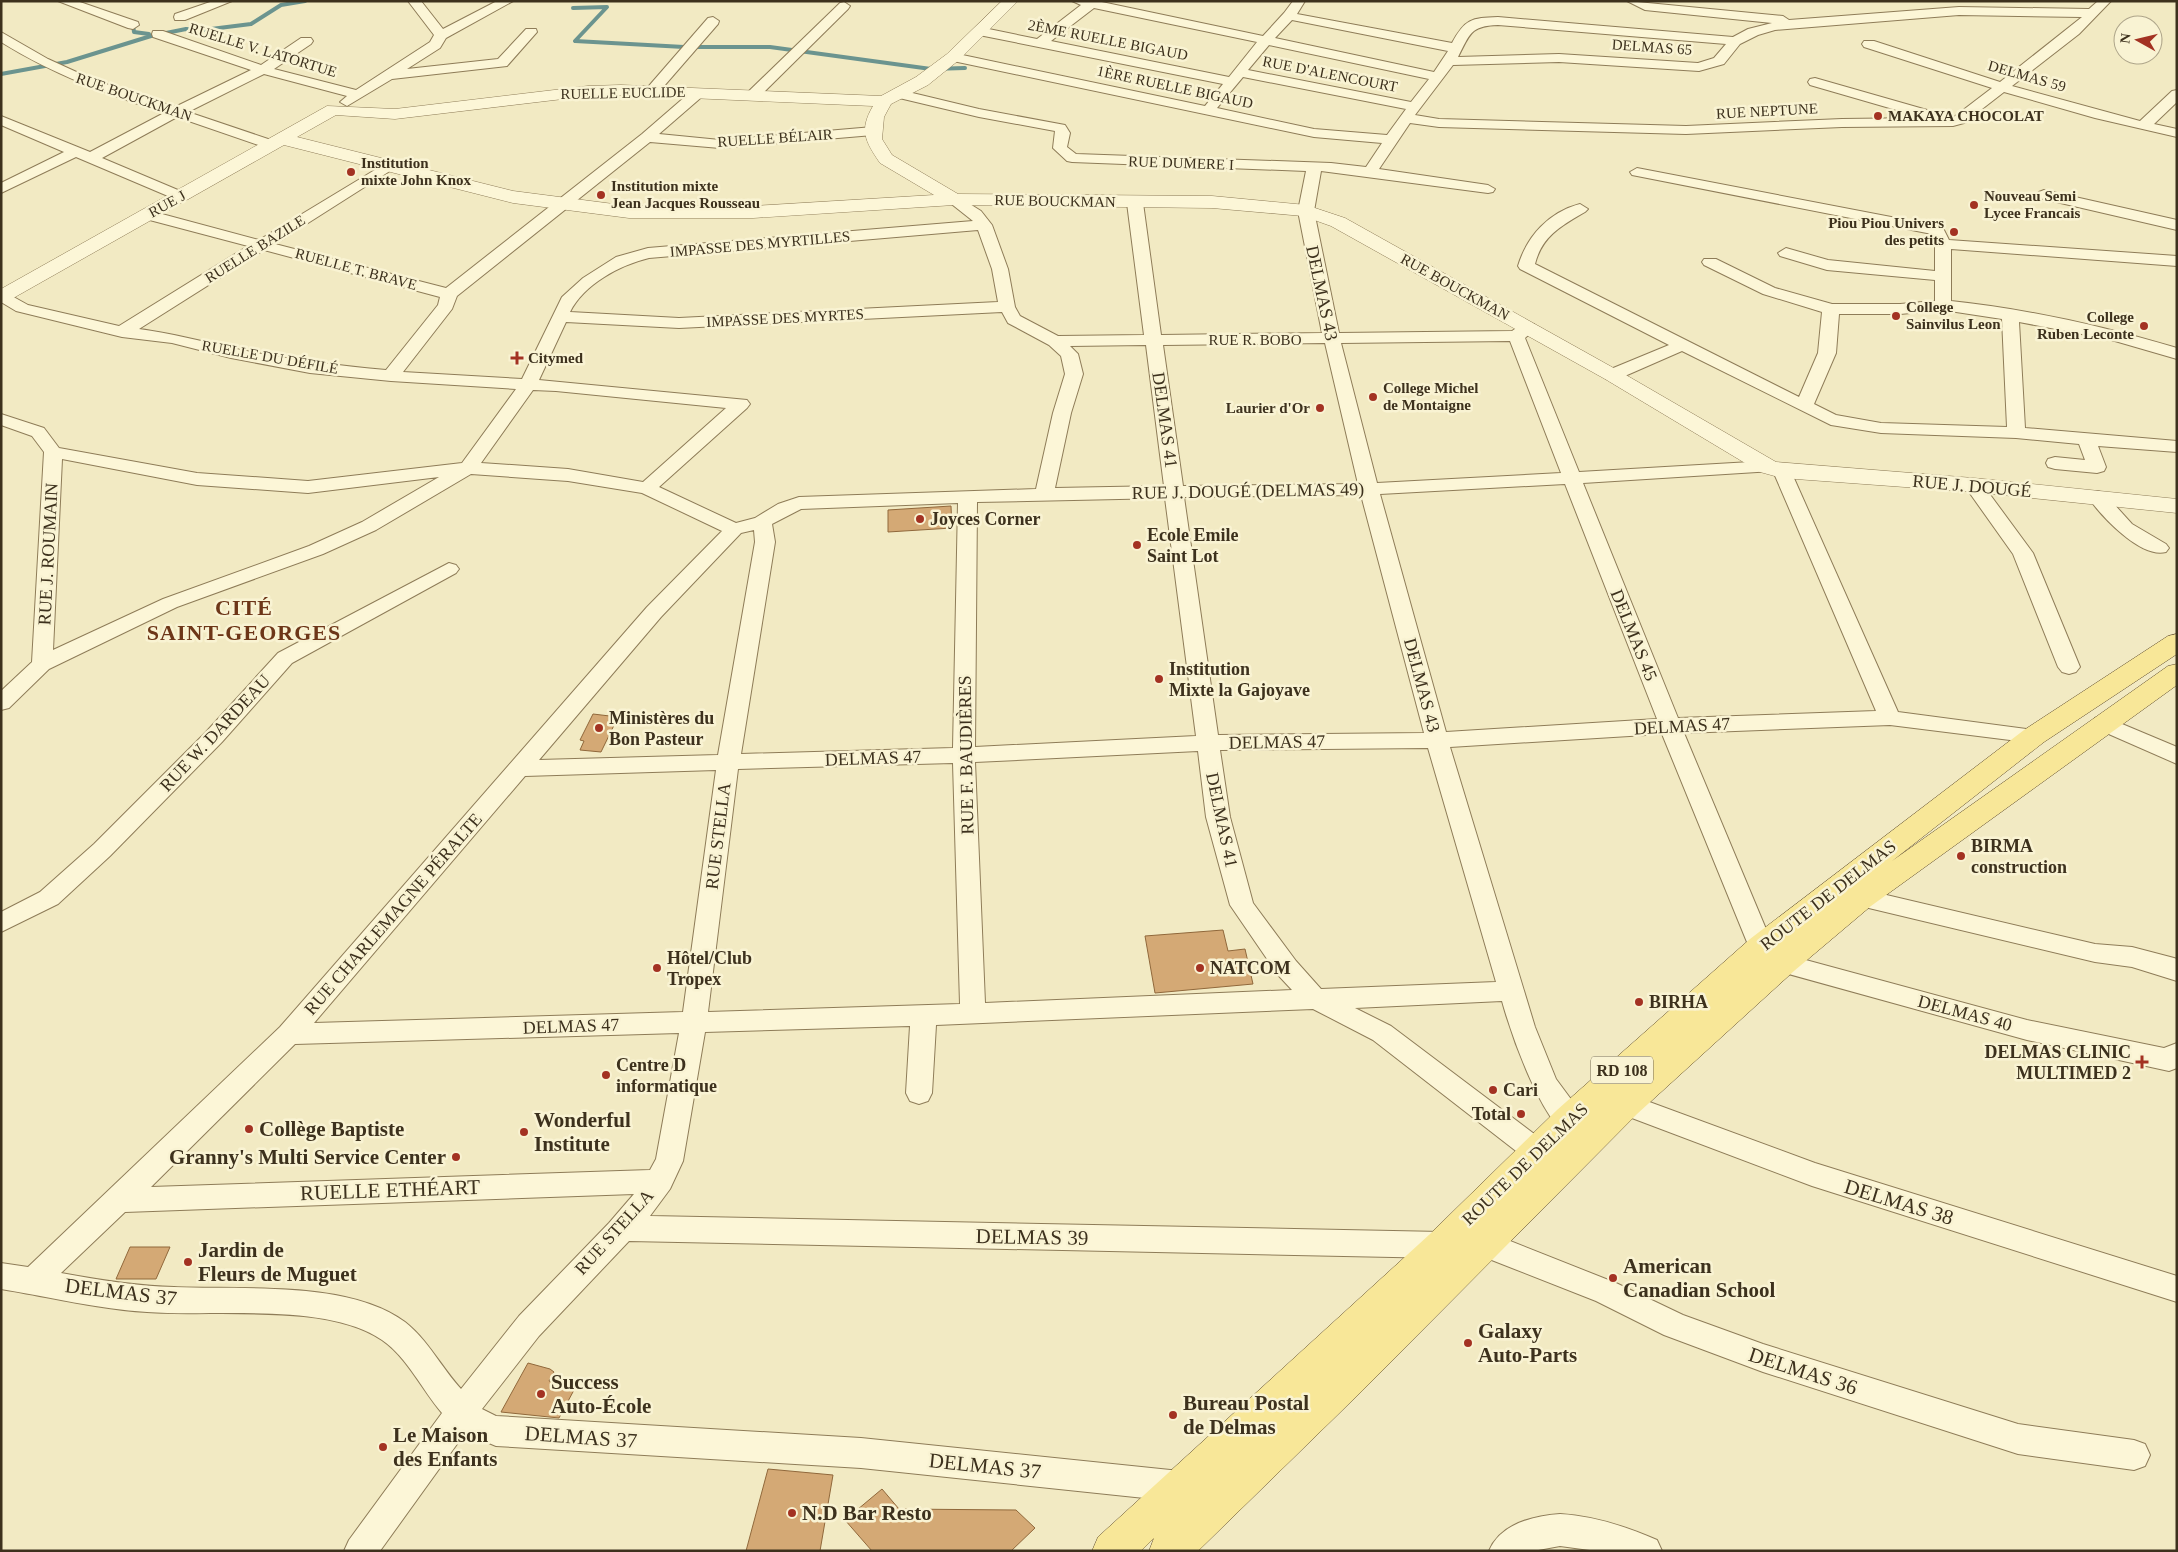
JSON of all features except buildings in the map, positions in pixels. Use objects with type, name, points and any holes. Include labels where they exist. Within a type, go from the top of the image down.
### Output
[{"type":"main road","name":"ROUTE DE DELMAS","points":[[1112,1551],[1442,1245],[1548,1160],[1579,1129],[1772,955],[2034,736],[2177,642]]},
{"type":"main road","name":"ROUTE DE DELMAS","points":[[1579,1129],[1625,1104],[1772,955],[1861,898],[2103,723],[2177,672]]},
{"type":"main road","name":"ROUTE DE DELMAS","points":[[1170,1551],[1485,1244],[1548,1160]]},
{"type":"street","points":[[64,1],[134,25]]},
{"type":"street","points":[[180,17],[226,1]]},
{"type":"street","points":[[414,1],[441,35]]},
{"type":"street","points":[[333,110],[390,75],[435,44],[441,35],[507,1]]},
{"type":"street","points":[[1011,1],[942,65],[892,97],[875,117],[873,131],[874,139],[886,158],[976,214],[984,225],[1000,269],[1007,307],[1014,319],[1055,341],[1069,354],[1074,374],[1062,413],[1044,494]]},
{"type":"street","points":[[1208,111],[1264,42],[1289,16],[1299,1]]},
{"type":"street","points":[[1633,1],[1645,6],[1801,22]]},
{"type":"street","points":[[1751,1],[1753,16]]},
{"type":"street","points":[[1874,1],[1883,14]]},
{"type":"street","points":[[1815,82],[1953,122],[1959,120],[2074,31],[2105,1]]},
{"type":"street","points":[[1040,43],[1085,2],[1264,42],[1436,76]]},
{"type":"street","points":[[754,94],[844,6]]},
{"type":"street","points":[[1371,172],[1436,76],[1449,62],[1467,28],[1477,22],[1498,21],[1735,41],[1774,26],[1801,22],[1984,6],[2092,13]]},
{"type":"street","points":[[1289,16],[1455,48]]},
{"type":"street","points":[[653,90],[713,21]]},
{"type":"street","name":"2ÈME RUELLE BIGAUD","points":[[979,31],[1235,77]]},
{"type":"street","points":[[390,75],[502,63],[531,32]]},
{"type":"street","name":"RUELLE V. LATORTUE","points":[[158,34],[263,70],[359,95]]},
{"type":"street","name":"RUE BOUCKMAN","points":[[1,36],[43,62],[89,83],[176,112],[277,142],[388,166],[513,197],[560,204],[629,212],[744,212],[954,199],[1135,203],[1212,202],[1306,211],[1338,222],[1522,332],[1612,375],[1775,469]]},
{"type":"street","points":[[90,158],[176,112],[263,70],[306,41]]},
{"type":"street","name":"DELMAS 65","points":[[1449,62],[1558,58],[1699,67],[1719,61],[1735,41]]},
{"type":"street","name":"DELMAS 59","points":[[1869,44],[2001,86],[2143,126],[2177,133]]},
{"type":"street","name":"1ÈRE RUELLE BIGAUD","points":[[942,65],[1208,111],[1314,133],[1391,140]]},
{"type":"street","name":"RUE D'ALENCOURT","points":[[1235,77],[1411,113]]},
{"type":"street","name":"RUELLE EUCLIDE","points":[[333,110],[395,114],[588,91],[653,90],[892,97]]},
{"type":"street","points":[[391,376],[446,306],[449,294],[647,136],[699,92]]},
{"type":"street","points":[[2143,126],[2177,94]]},
{"type":"street","name":"RUE DUMERE I","points":[[892,97],[1060,128],[1063,133],[1060,148],[1072,158],[1314,167],[1371,172],[1488,189]]},
{"type":"street","name":"RUE J","points":[[2,296],[333,110]]},
{"type":"street","name":"RUE NEPTUNE","points":[[1411,113],[1439,123],[1686,130],[1842,123],[1953,122]]},
{"type":"street","points":[[1,120],[180,196]]},
{"type":"street","name":"RUELLE BÉLAIR","points":[[647,136],[720,144],[873,131]]},
{"type":"street","points":[[1,189],[76,152]]},
{"type":"street","name":"RUELLE BAZILE","points":[[122,332],[388,166]]},
{"type":"street","points":[[1306,211],[1314,167]]},
{"type":"street","points":[[1637,172],[1940,238],[2177,261]]},
{"type":"street","points":[[2044,195],[2177,224]]},
{"type":"street","name":"DELMAS 41","points":[[1135,203],[1176,492],[1218,817],[1242,905],[1287,968],[1315,999],[1382,1033],[1548,1160]]},
{"type":"street","points":[[1580,209],[1543,229],[1530,249],[1526,266],[1830,420],[1881,428],[2016,433],[2177,447]]},
{"type":"street","name":"DELMAS 43","points":[[1306,211],[1332,339],[1368,489],[1437,740],[1513,991],[1522,1028],[1545,1084],[1579,1129]]},
{"type":"street","name":"RUELLE T. BRAVE","points":[[147,215],[449,294]]},
{"type":"street","name":"IMPASSE DES MYRTILLES","points":[[562,317],[568,300],[589,281],[622,260],[634,256],[984,225]]},
{"type":"street","points":[[1940,238],[1943,305]]},
{"type":"street","points":[[1786,253],[1826,265],[1942,276]]},
{"type":"street","points":[[1710,262],[1769,291],[1831,309],[1900,309],[1943,305],[2010,314],[2111,334],[2177,354]]},
{"type":"street","name":"RUELLE DU DÉFILÉ","points":[[2,296],[22,308],[122,332],[172,338],[231,353],[310,368],[527,386],[556,386],[741,404],[647,488]]},
{"type":"street","name":"IMPASSE DES MYRTES","points":[[562,317],[678,323],[1007,307]]},
{"type":"street","points":[[1804,407],[1827,353],[1831,309]]},
{"type":"street","points":[[2010,314],[2016,433]]},
{"type":"street","points":[[1,702],[42,664],[170,602],[316,550],[369,526],[468,468],[527,386],[562,317]]},
{"type":"street","name":"RUE R. BOBO","points":[[1055,341],[1332,339],[1522,332]]},
{"type":"street","name":"DELMAS 45","points":[[1522,332],[1572,478],[1670,726],[1772,955]]},
{"type":"street","points":[[1612,375],[1683,345]]},
{"type":"street","points":[[1,419],[38,432],[53,452],[197,479],[308,487],[468,468],[568,476],[647,488],[734,529]]},
{"type":"street","points":[[2055,463],[2097,467],[2086,439]]},
{"type":"street","name":"RUE J. ROUMAIN","points":[[42,664],[53,452]]},
{"type":"street","points":[[1775,469],[1890,718]]},
{"type":"street","name":"RUE J. DOUGÉ (DELMAS 49)","points":[[734,529],[762,522],[799,502],[1044,494],[1368,489],[1775,469]]},
{"type":"street","name":"RUE J. DOUGÉ","points":[[1775,469],[2097,497],[2177,506]]},
{"type":"street","points":[[1973,486],[2023,553],[2069,667]]},
{"type":"street","name":"RUE F. BAUDIÈRES","points":[[968,496],[964,755],[973,1014]]},
{"type":"street","points":[[2097,497],[2126,528],[2159,548]]},
{"type":"street","name":"RUE STELLA","points":[[360,1551],[541,1312],[642,1207],[660,1181],[669,1162],[694,1022],[728,763],[765,542],[762,522]]},
{"type":"street","name":"RUE CHARLEMAGNE PÉRALTE","points":[[33,1281],[289,1034],[654,612],[734,529]]},
{"type":"street","name":"RUE W. DARDEAU","points":[[1,922],[49,898],[102,850],[214,737],[284,658],[448,570]]},
{"type":"street","name":"DELMAS 47","points":[[520,768],[964,755],[1208,743],[1437,740],[1670,726],[1890,718],[2034,736]]},
{"type":"street","points":[[2103,723],[2177,756]]},
{"type":"street","points":[[1861,898],[2095,952],[2132,957],[2174,968],[2177,971]]},
{"type":"street","name":"DELMAS 40","points":[[1772,955],[2027,1030],[2174,1060]]},
{"type":"street","name":"DELMAS 47","points":[[289,1034],[973,1014],[1513,991]]},
{"type":"street","points":[[920,1093],[924,1015]]},
{"type":"street","name":"DELMAS 38","points":[[1625,1104],[1812,1174],[2177,1289]]},
{"type":"street","name":"RUELLE ETHÉART","points":[[119,1200],[660,1181]]},
{"type":"street","name":"DELMAS 39","points":[[621,1228],[1442,1245],[1485,1244]]},
{"type":"street","name":"DELMAS 36","points":[[1485,1244],[1606,1292],[1674,1325],[1762,1358],[2018,1439],[2134,1456]]},
{"type":"street","name":"DELMAS 37","points":[[1,1276],[147,1299],[272,1301],[312,1304],[359,1315],[379,1322],[401,1338],[439,1382],[462,1414],[478,1426],[496,1431],[861,1453],[1180,1486]]},
{"type":"street","points":[[1180,1486],[1206,1516]]},
{"type":"street","points":[[1505,1551],[1531,1534],[1560,1530],[1619,1539],[1646,1551]]},
{"type":"waterway","points":[[1,74],[67,62],[151,36],[186,29],[203,30],[251,24],[281,5],[305,1]]},
{"type":"waterway","points":[[573,8],[607,7],[575,41],[684,47],[770,47],[931,69],[965,68]]},
{"type":"waterway","points":[[133,25],[134,32],[149,34]]},
{"type":"place","name":"MAKAYA CHOCOLAT","points":[[1878,116]]},
{"type":"place","name":"Institution mixte John Knox","points":[[351,172]]},
{"type":"place","name":"Institution mixte Jean Jacques Rousseau","points":[[601,195]]},
{"type":"place","name":"Nouveau Semi Lycee Francais","points":[[1974,205]]},
{"type":"place","name":"Piou Piou Univers des petits","points":[[1954,232]]},
{"type":"place","name":"College Sainvilus Leon","points":[[1896,316]]},
{"type":"place","name":"College Ruben Leconte","points":[[2144,326]]},
{"type":"place","name":"Citymed","points":[[517,358]]},
{"type":"place","name":"College Michel de Montaigne","points":[[1373,397]]},
{"type":"place","name":"Laurier d'Or","points":[[1320,408]]},
{"type":"place","name":"Joyces Corner","points":[[920,519]]},
{"type":"place","name":"Ecole Emile Saint Lot","points":[[1137,545]]},
{"type":"place","name":"Institution Mixte la Gajoyave","points":[[1159,679]]},
{"type":"place","name":"Ministères du Bon Pasteur","points":[[599,728]]},
{"type":"place","name":"BIRMA construction","points":[[1961,856]]},
{"type":"place","name":"Hôtel/Club Tropex","points":[[657,968]]},
{"type":"place","name":"NATCOM","points":[[1200,968]]},
{"type":"place","name":"BIRHA","points":[[1639,1002]]},
{"type":"place","name":"DELMAS CLINIC MULTIMED 2","points":[[2142,1062]]},
{"type":"place","name":"Centre D informatique","points":[[606,1075]]},
{"type":"place","name":"Cari","points":[[1493,1090]]},
{"type":"place","name":"Total","points":[[1521,1114]]},
{"type":"place","name":"Collège Baptiste","points":[[249,1129]]},
{"type":"place","name":"Wonderful Institute","points":[[524,1132]]},
{"type":"place","name":"Granny's Multi Service Center","points":[[456,1157]]},
{"type":"place","name":"Jardin de Fleurs de Muguet","points":[[188,1262]]},
{"type":"place","name":"American Canadian School","points":[[1613,1278]]},
{"type":"place","name":"Galaxy Auto-Parts","points":[[1468,1343]]},
{"type":"place","name":"Success Auto-École","points":[[541,1394]]},
{"type":"place","name":"Bureau Postal de Delmas","points":[[1173,1415]]},
{"type":"place","name":"Le Maison des Enfants","points":[[383,1447]]},
{"type":"place","name":"N.D Bar Resto","points":[[792,1513]]},
{"type":"district","name":"CITÉ SAINT-GEORGES","points":[[244,620]]}]
